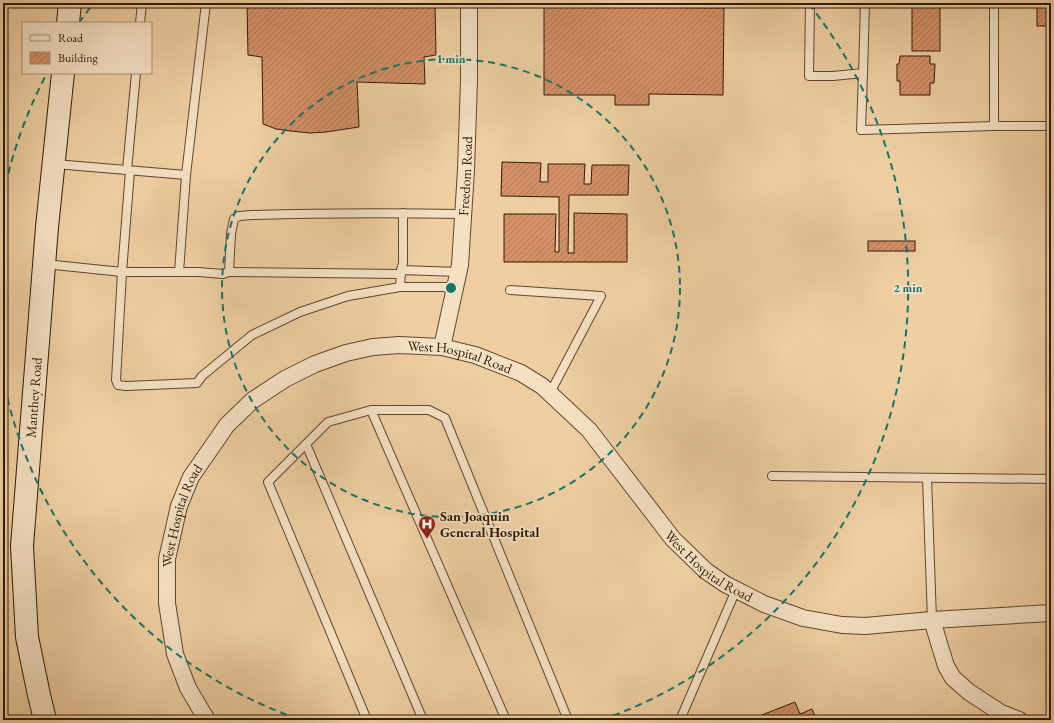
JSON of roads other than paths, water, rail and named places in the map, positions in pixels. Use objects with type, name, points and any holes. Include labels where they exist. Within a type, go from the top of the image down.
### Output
[{"type":"street","points":[[68,22],[70,3]]},
{"type":"street","name":"Freedom Road","points":[[442,347],[460,265],[469,80],[469,3]]},
{"type":"street","name":"Manthey Road","points":[[45,720],[27,636],[22,546],[44,264],[63,74]]},
{"type":"street","name":"West Hospital Road","points":[[207,720],[188,688],[175,654],[167,603],[167,559],[179,506],[191,477],[228,425],[253,400],[285,379],[315,364],[346,353],[374,347],[399,345],[442,347],[476,355],[521,373],[542,386],[589,430],[673,539],[706,571],[725,584],[764,604],[803,618],[842,626],[865,626],[932,620],[1051,613]]},
{"type":"street","points":[[932,620],[946,666],[953,678],[968,692],[1001,713],[1019,720]]},
{"type":"lane","points":[[140,22],[142,3]]},
{"type":"lane","points":[[178,272],[186,175],[206,3]]},
{"type":"lane","points":[[810,3],[809,76],[833,76],[863,73]]},
{"type":"lane","points":[[865,3],[861,130],[1051,126]]},
{"type":"lane","points":[[994,3],[994,126]]},
{"type":"lane","points":[[136,74],[122,272],[116,380],[118,385],[126,386],[197,383],[202,376],[252,335],[300,312],[348,296],[457,279]]},
{"type":"lane","points":[[53,164],[186,175]]},
{"type":"lane","points":[[229,272],[231,234],[234,219],[239,216],[323,213],[463,214]]},
{"type":"lane","points":[[400,287],[403,263],[403,213]]},
{"type":"lane","points":[[44,264],[122,272],[223,274],[229,272],[401,272],[457,279]]},
{"type":"lane","points":[[510,290],[601,296],[550,393]]},
{"type":"lane","points":[[371,410],[506,720]]},
{"type":"lane","points":[[367,720],[268,482],[328,422],[371,410],[429,410],[445,418],[568,720]]},
{"type":"lane","points":[[306,444],[423,720]]},
{"type":"lane","points":[[772,476],[1051,479]]},
{"type":"lane","points":[[927,478],[932,620]]},
{"type":"lane","points":[[680,720],[736,590]]},
{"type":"place","name":"San Joaquin General Hospital","points":[[427,539]]}]
